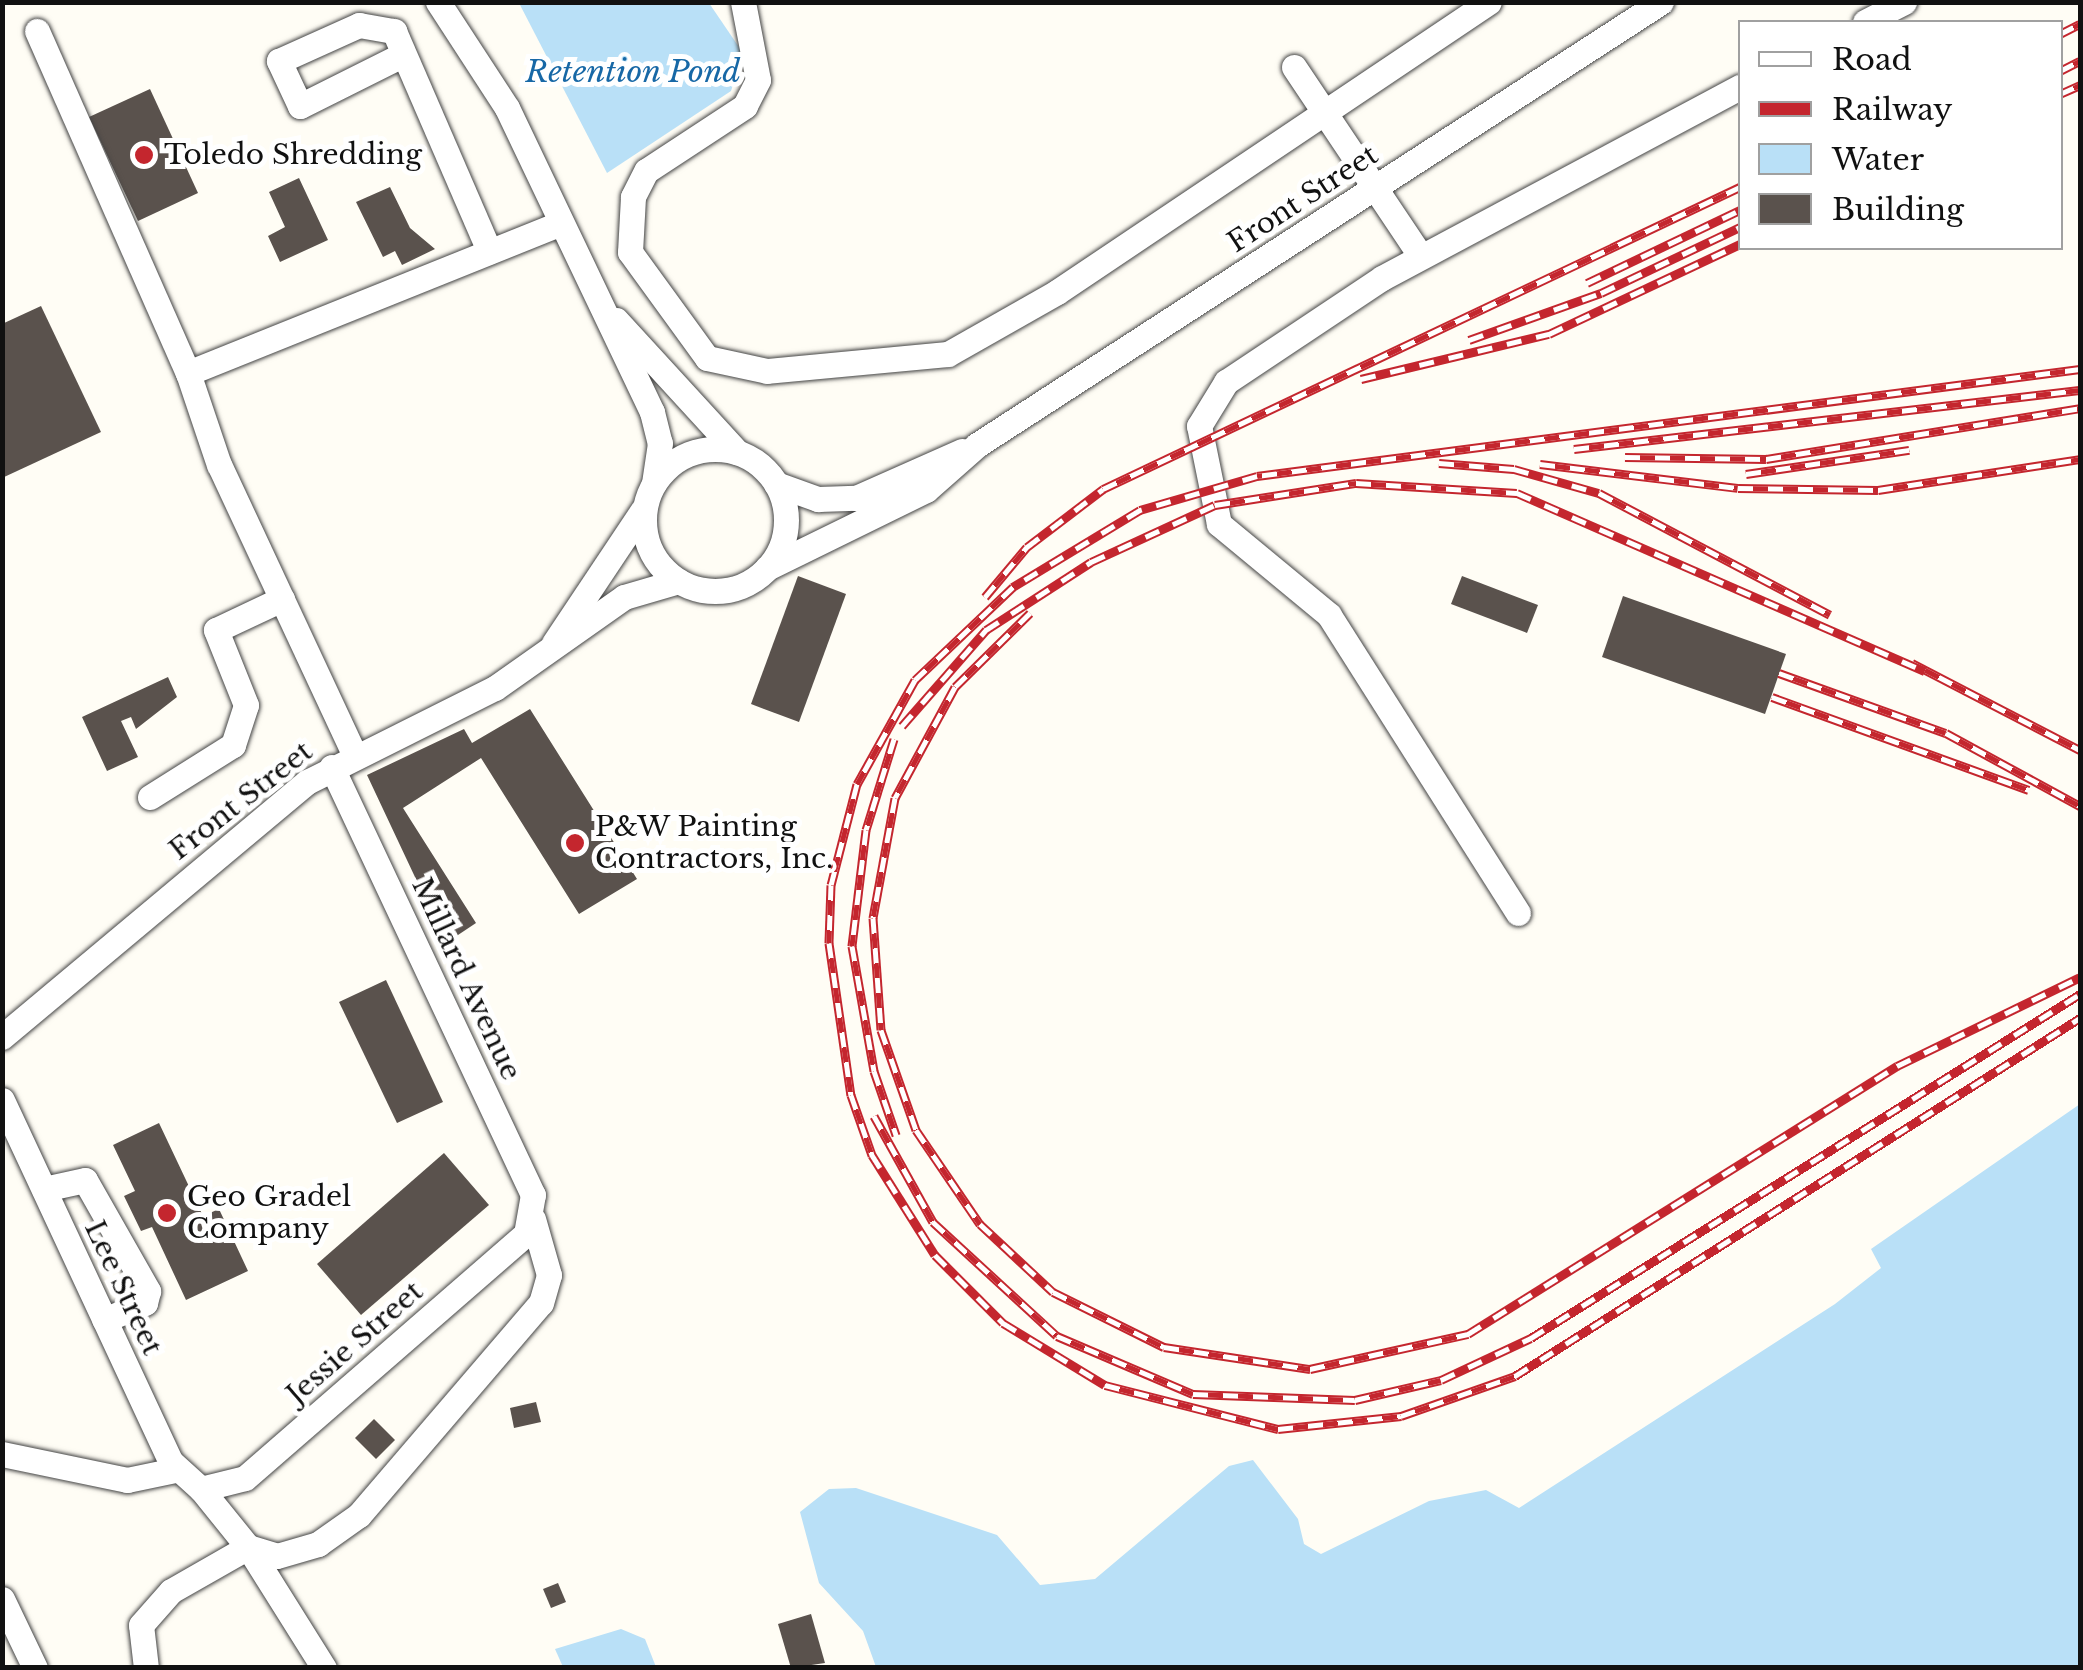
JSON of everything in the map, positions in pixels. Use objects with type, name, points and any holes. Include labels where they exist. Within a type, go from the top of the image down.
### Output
[{"type":"street","points":[[438,2],[507,108],[656,422],[648,546],[679,581],[728,590],[767,568],[786,529],[776,484],[737,452],[600,301]]},
{"type":"street","points":[[743,2],[758,80],[745,106],[646,171],[633,197],[630,252],[707,358],[767,370],[948,354],[1326,114],[1489,2]]},
{"type":"street","name":"Front Street","points":[[767,568],[926,490],[976,446],[1662,2]]},
{"type":"street","points":[[1869,20],[1904,2]]},
{"type":"street","name":"Millard Avenue","points":[[37,30],[188,373],[282,599],[343,762],[534,1195],[533,1219],[550,1274],[541,1303],[462,1402],[359,1515],[318,1544],[277,1556],[248,1547]]},
{"type":"street","points":[[402,55],[489,252]]},
{"type":"street","points":[[1294,68],[1420,255]]},
{"type":"street","points":[[1518,914],[1329,615],[1232,541],[1198,444],[1207,403],[1226,382],[1420,255],[1738,88]]},
{"type":"street","points":[[188,373],[561,223]]},
{"type":"street","name":"Front Street","points":[[776,484],[818,500],[856,498],[976,446]]},
{"type":"street","points":[[649,494],[690,453],[737,452]]},
{"type":"street","name":"Front Street","points":[[546,656],[612,568],[649,494]]},
{"type":"street","name":"Front Street","points":[[2,1037],[343,762],[546,656],[624,597],[679,581]]},
{"type":"street","points":[[150,797],[233,745],[246,704],[216,630],[282,599]]},
{"type":"street","name":"Lee Street","points":[[2,1100],[175,1470],[202,1489],[248,1547],[324,1668]]},
{"type":"street","points":[[44,1189],[85,1180],[148,1291],[146,1303],[104,1320]]},
{"type":"street","name":"Jessie Street","points":[[202,1489],[245,1478],[533,1219]]},
{"type":"street","points":[[2,1454],[127,1480],[175,1470]]},
{"type":"street","points":[[146,1668],[142,1625],[171,1591],[248,1547]]},
{"type":"street","points":[[2,1599],[35,1668]]},
{"type":"water","name":"Retention Pond","points":[[519,3],[709,3],[743,53],[731,91],[607,173]]},
{"type":"water","points":[[2080,1104],[2080,1667],[876,1667],[863,1631],[819,1583],[800,1512],[829,1489],[856,1488],[997,1535],[1040,1585],[1095,1579],[1229,1466],[1253,1460],[1298,1519],[1304,1544],[1321,1554],[1429,1501],[1486,1490],[1519,1508],[1835,1304],[1881,1268],[1871,1249]]},
{"type":"water","points":[[621,1629],[645,1639],[656,1667],[563,1667],[555,1649]]},
{"type":"building","name":"Toledo Shredding","points":[[150,89],[198,193],[138,221],[89,117]]},
{"type":"building","points":[[299,178],[328,240],[280,262],[268,236],[285,227],[269,192]]},
{"type":"building","points":[[390,187],[410,228],[435,249],[402,265],[395,251],[383,257],[356,202]]},
{"type":"building","points":[[41,306],[101,432],[2,478],[2,324]]},
{"type":"building","points":[[798,576],[846,594],[799,722],[751,704]]},
{"type":"building","points":[[1462,576],[1538,605],[1527,633],[1451,604]]},
{"type":"building","points":[[1623,596],[1786,654],[1765,714],[1602,657]]},
{"type":"building","points":[[168,677],[177,697],[136,729],[131,717],[121,721],[138,757],[107,771],[82,717]]},
{"type":"building","name":"P&W Painting Contractors, Inc.","points":[[530,709],[637,879],[579,914],[481,758],[403,808],[476,923],[446,943],[367,775],[464,729],[472,743]]},
{"type":"building","points":[[386,980],[443,1102],[397,1123],[339,1002]]},
{"type":"building","name":"Geo Gradel Company","points":[[159,1123],[203,1216],[219,1209],[248,1271],[186,1300],[152,1227],[141,1231],[124,1196],[135,1191],[113,1145]]},
{"type":"building","points":[[444,1153],[489,1205],[361,1315],[317,1264]]},
{"type":"building","points":[[536,1402],[541,1422],[514,1428],[510,1408]]},
{"type":"building","points":[[374,1419],[395,1440],[376,1459],[355,1438]]},
{"type":"building","points":[[558,1583],[566,1602],[551,1608],[543,1589]]},
{"type":"building","points":[[811,1614],[825,1663],[791,1668],[778,1624]]},
{"type":"railway","points":[[2063,32],[2080,24]]},
{"type":"railway","points":[[2063,70],[2080,61]]},
{"type":"railway","points":[[2063,93],[2080,85]]},
{"type":"railway","points":[[985,597],[1027,547],[1103,489],[1738,188]]},
{"type":"railway","points":[[1587,283],[1738,211]]},
{"type":"railway","points":[[1469,340],[1601,293],[1738,228]]},
{"type":"railway","points":[[1361,379],[1549,334],[1738,245]]},
{"type":"railway","points":[[2080,369],[1257,476],[1140,510],[1013,587],[915,680],[857,784],[831,885],[829,943],[851,1095],[872,1155],[935,1255],[1003,1323],[1105,1385],[1278,1429],[1401,1416],[1515,1376],[2080,1018]]},
{"type":"railway","points":[[1574,449],[2080,390]]},
{"type":"railway","points":[[1625,457],[1766,459],[2080,408]]},
{"type":"railway","points":[[1746,474],[1909,450]]},
{"type":"railway","points":[[1540,464],[1738,488],[1878,490],[2080,459]]},
{"type":"railway","points":[[1439,463],[1514,469],[1599,493],[1830,615]]},
{"type":"railway","points":[[902,726],[986,630],[1091,562],[1215,505],[1356,483],[1517,493],[1925,671]]},
{"type":"railway","points":[[1030,613],[955,687],[895,798],[873,918],[881,1030],[916,1130],[980,1224],[1053,1292],[1164,1347],[1310,1369],[1468,1334],[1897,1066],[2080,977]]},
{"type":"railway","points":[[1912,663],[2080,750]]},
{"type":"railway","points":[[1779,673],[1946,733],[2080,806]]},
{"type":"railway","points":[[1772,697],[2029,790]]},
{"type":"railway","points":[[894,739],[866,830],[852,946],[874,1071],[896,1135]]},
{"type":"railway","points":[[874,1116],[933,1222],[1057,1336],[1193,1394],[1355,1400],[1441,1380],[1531,1338],[2080,994]]},
{"type":"place","name":"Toledo Shredding","points":[[144,155]]},
{"type":"place","name":"P&W Painting Contractors, Inc.","points":[[575,843]]},
{"type":"place","name":"Geo Gradel Company","points":[[167,1213]]}]
